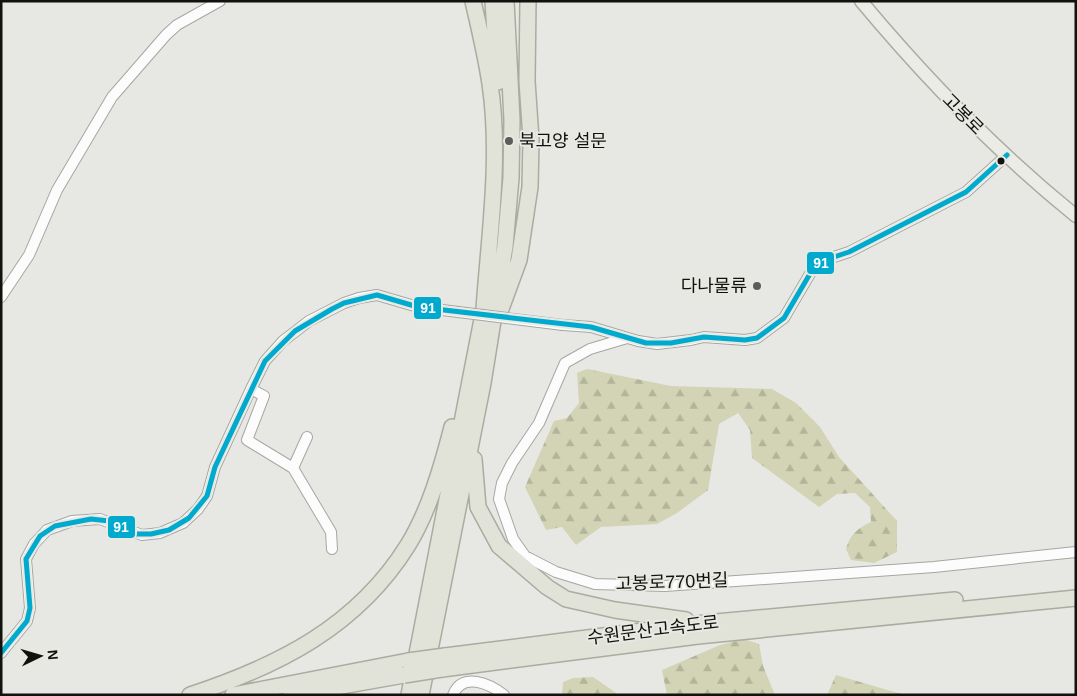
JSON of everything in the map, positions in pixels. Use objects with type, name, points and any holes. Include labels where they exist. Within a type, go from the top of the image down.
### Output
[{"type":"highway","points":[[468,1],[482,96],[484,124],[483,247],[486,281]]},
{"type":"highway","points":[[473,1],[490,84],[493,142],[490,248]]},
{"type":"highway","points":[[486,281],[496,248],[505,164],[501,49],[495,1]]},
{"type":"highway","points":[[495,1],[500,142],[496,207],[486,281],[483,383],[474,445],[474,478],[478,507],[500,546],[547,588],[566,599],[615,610],[705,623]]},
{"type":"highway","points":[[409,695],[484,333],[505,246],[511,178],[512,120],[506,1]]},
{"type":"highway","points":[[190,695],[239,679],[294,653],[347,616],[390,570],[409,544],[442,466],[484,333],[505,298],[519,260],[530,187],[531,139],[527,84],[528,1]]},
{"type":"highway","points":[[421,695],[483,383]]},
{"type":"highway","name":"수원문산고속도로","points":[[233,695],[705,623],[875,606],[1076,590]]},
{"type":"highway","name":"수원문산고속도로","points":[[444,662],[1076,598]]},
{"type":"highway","name":"수원문산고속도로","points":[[290,695],[406,668]]},
{"type":"main road","name":"고봉로","points":[[861,1],[935,86],[1076,216]]},
{"type":"street","points":[[1,297],[29,255],[57,190],[112,97],[172,30],[220,1]]},
{"type":"street","points":[[1,653],[27,621],[30,608],[26,559],[40,536],[55,526],[81,520],[100,519],[142,535],[160,533],[183,523],[198,509],[207,496],[216,467],[265,361],[283,341],[309,321],[344,303],[377,294],[418,307],[591,327],[627,338],[657,344],[691,340],[704,336],[745,340],[757,338],[784,318],[814,267],[825,260],[849,252],[966,192],[1007,154]]},
{"type":"street","name":"고봉로770번길","points":[[627,338],[590,349],[565,363],[539,423],[512,463],[502,483],[499,499],[513,539],[524,556],[556,572],[595,584],[665,586],[934,567],[1076,552]]},
{"type":"street","points":[[251,389],[264,396],[247,440],[293,468],[332,532],[332,549]]},
{"type":"street","points":[[293,468],[307,437]]},
{"type":"street","points":[[453,695],[458,686],[468,682],[492,686],[504,695]]},
{"type":"green space","points":[[587,369],[671,386],[772,389],[796,403],[820,427],[839,457],[897,521],[897,552],[874,563],[851,560],[846,549],[855,532],[871,522],[870,507],[855,493],[837,494],[819,507],[752,458],[750,430],[738,413],[719,424],[708,490],[677,513],[657,524],[601,527],[576,545],[562,527],[546,530],[525,487],[554,421],[567,418],[579,403],[577,373]]},
{"type":"green space","points":[[744,639],[759,644],[763,666],[775,695],[667,695],[662,670],[720,645]]},
{"type":"green space","points":[[836,675],[905,695],[827,695]]},
{"type":"green space","points":[[593,677],[619,695],[562,695],[563,682],[573,678]]},
{"type":"transit line","name":"91","points":[[1,653],[27,621],[30,608],[26,559],[40,536],[55,526],[91,519],[109,521],[135,534],[151,534],[169,530],[189,518],[207,496],[215,467],[265,361],[295,331],[344,303],[377,295],[418,307],[591,327],[646,343],[671,343],[704,337],[745,340],[757,338],[784,318],[814,267],[825,260],[849,252],[966,192],[1007,155]]},
{"type":"place","name":"북고양 설문","points":[[509,141]]},
{"type":"place","name":"다나물류","points":[[757,286]]}]
